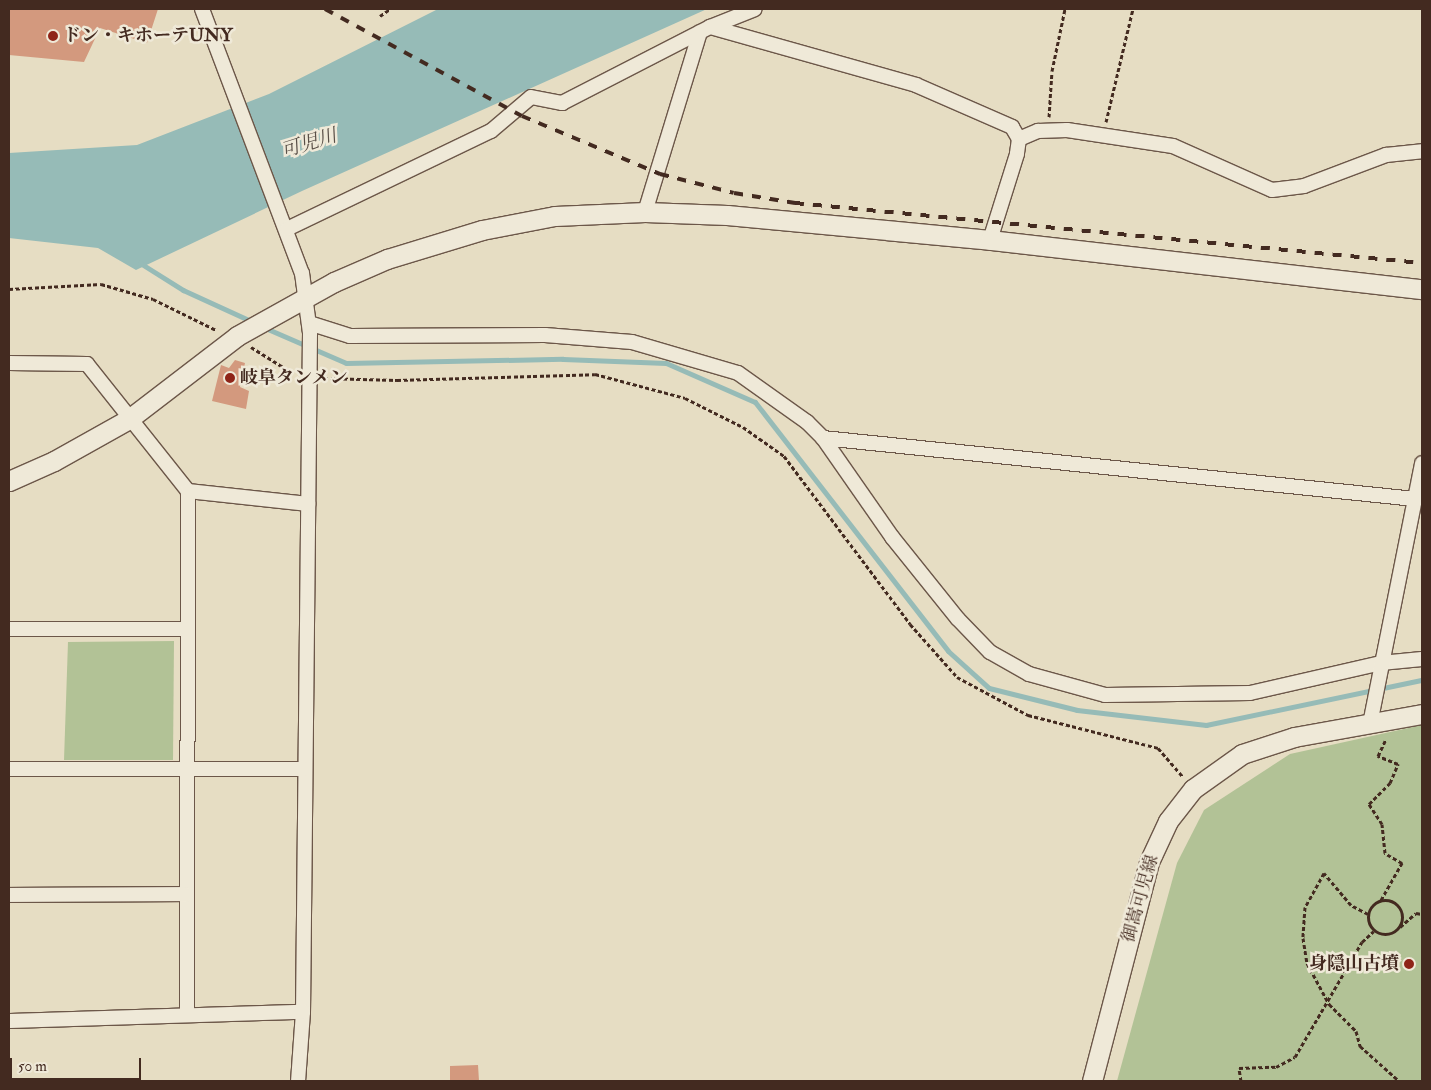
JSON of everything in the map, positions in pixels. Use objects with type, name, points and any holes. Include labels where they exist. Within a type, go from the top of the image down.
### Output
[{"type":"street","points":[[202,9],[282,215],[302,273],[310,328],[303,1012],[298,1081]]},
{"type":"street","points":[[287,229],[491,131],[531,97],[562,103],[705,30],[755,9]]},
{"type":"street","points":[[705,30],[916,85],[1012,127],[1019,139],[1018,154],[990,240]]},
{"type":"street","points":[[645,212],[705,30]]},
{"type":"street","points":[[1019,139],[1038,131],[1047,130],[1173,146],[1272,190],[1304,186],[1386,155],[1422,151]]},
{"type":"street","points":[[9,481],[54,461],[129,419],[235,338],[306,296],[387,259],[482,230],[555,216],[645,212],[728,215],[990,240],[1422,289]]},
{"type":"street","points":[[310,328],[350,336],[544,335],[632,342],[738,373],[807,422],[823,438],[892,537],[958,619],[990,652],[1029,674],[1105,695],[1240,694],[1381,663],[1422,660]]},
{"type":"street","points":[[9,363],[87,364],[188,491],[186,1015]]},
{"type":"street","points":[[823,438],[1415,499]]},
{"type":"street","points":[[1370,724],[1422,463]]},
{"type":"street","points":[[188,491],[308,504]]},
{"type":"street","points":[[9,629],[186,629]]},
{"type":"street","name":"御嵩可児線","points":[[1092,1081],[1149,862],[1168,821],[1192,788],[1242,754],[1294,737],[1422,714]]},
{"type":"street","points":[[9,769],[305,769]]},
{"type":"street","points":[[9,895],[186,894]]},
{"type":"street","points":[[9,1021],[303,1012]]},
{"type":"path","points":[[380,16],[390,9]]},
{"type":"path","points":[[1047,130],[1052,71],[1065,9]]},
{"type":"path","points":[[1103,136],[1133,9]]},
{"type":"path","points":[[9,289],[101,284],[152,299],[235,338],[300,378],[311,375],[397,380],[595,374],[685,398],[743,427],[784,456],[910,624],[957,677],[1028,714],[1158,748],[1192,788]]},
{"type":"path","points":[[1390,721],[1390,730],[1378,756],[1398,764],[1390,783],[1369,804],[1382,824],[1385,853],[1402,863],[1381,900],[1371,905],[1368,923],[1374,931],[1383,936],[1400,927],[1416,913],[1422,914]]},
{"type":"path","points":[[1368,914],[1351,905],[1324,873],[1305,907],[1303,938],[1308,964],[1328,1004],[1356,1031],[1360,1046],[1399,1081]]},
{"type":"path","points":[[1381,900],[1396,904],[1401,912],[1400,927]]},
{"type":"path","points":[[1241,1081],[1239,1068],[1276,1067],[1296,1057],[1362,942],[1374,931]]},
{"type":"green space","points":[[174,641],[173,760],[64,760],[68,642]]},
{"type":"green space","points":[[1422,725],[1422,1081],[1117,1081],[1177,863],[1204,810],[1290,754]]},
{"type":"water","name":"可児川","points":[[438,9],[707,9],[302,191],[136,270],[98,248],[9,238],[9,153],[137,145],[269,94]]},
{"type":"building","name":"ドン・キホーテUNY","points":[[9,9],[158,9],[147,43],[100,28],[84,62],[9,55]]},
{"type":"building","name":"岐阜タンメン","points":[[235,360],[245,363],[240,387],[249,391],[246,409],[212,401],[221,365],[229,368]]},
{"type":"building","points":[[478,1065],[479,1081],[450,1081],[450,1066]]},
{"type":"waterway","points":[[140,263],[183,290],[253,322]]},
{"type":"waterway","points":[[263,327],[346,363],[563,359],[666,363],[755,402],[948,651],[989,688],[1077,710],[1206,725],[1422,680]]},
{"type":"railway","points":[[325,9],[522,116],[660,174],[734,193],[795,203],[1422,263]]},
{"type":"place","name":"ドン・キホーテUNY","points":[[53,36]]},
{"type":"place","name":"岐阜タンメン","points":[[230,378]]},
{"type":"place","name":"身隠山古墳","points":[[1409,964]]}]
